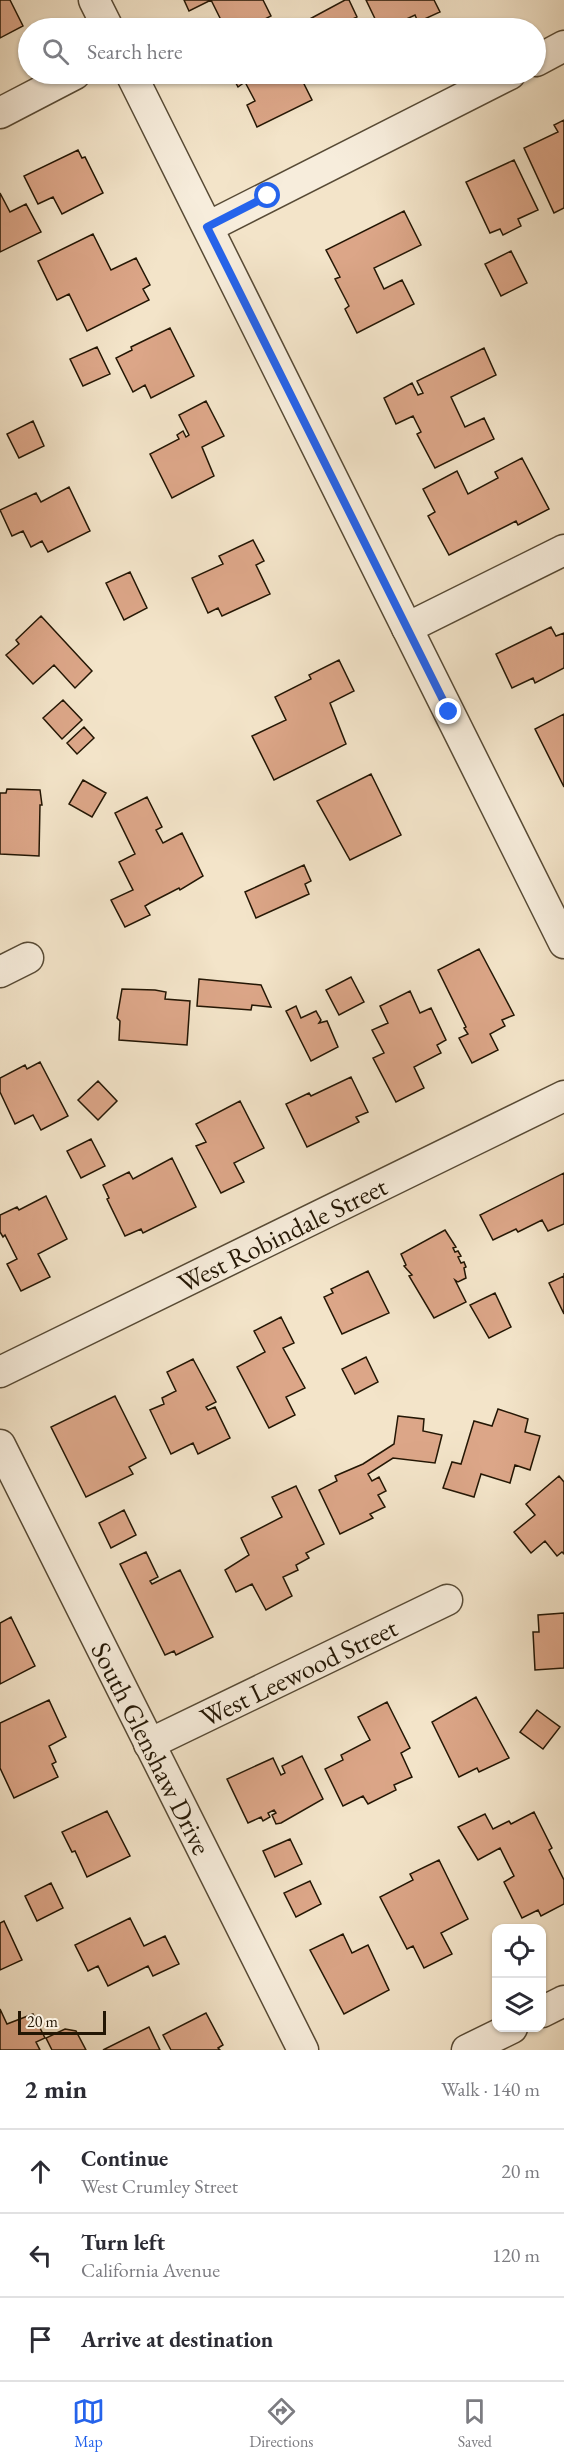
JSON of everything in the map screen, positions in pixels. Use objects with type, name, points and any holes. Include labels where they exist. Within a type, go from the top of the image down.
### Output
[{"type":"street","points":[[94,0],[103,18]]},
{"type":"street","points":[[546,56],[564,46]]},
{"type":"street","points":[[0,113],[56,84]]},
{"type":"street","points":[[136,84],[564,943]]},
{"type":"street","points":[[207,227],[490,84]]},
{"type":"street","points":[[407,628],[564,550]]},
{"type":"street","points":[[0,972],[28,958]]},
{"type":"street","name":"West Robindale Street","points":[[0,1372],[564,1096]]},
{"type":"street","name":"South Glenshaw Drive","points":[[0,1445],[303,2050]]},
{"type":"street","name":"West Leewood Street","points":[[149,1744],[447,1600]]},
{"type":"street","points":[[546,2010],[564,2001]]},
{"type":"street","points":[[467,2050],[504,2032]]},
{"type":"building","points":[[0,0],[10,0],[19,18],[18,29],[0,38]]},
{"type":"building","points":[[184,0],[211,0],[189,11]]},
{"type":"building","points":[[211,0],[263,0],[271,16],[267,18],[220,18]]},
{"type":"building","points":[[345,0],[349,0],[357,17],[355,18],[312,18]]},
{"type":"building","points":[[366,0],[434,0],[440,12],[427,18],[416,18],[415,15],[409,18],[375,18]]},
{"type":"building","points":[[246,84],[304,84],[312,100],[257,127],[247,105],[255,101]]},
{"type":"building","points":[[564,120],[564,208],[554,213],[524,148],[558,132],[554,125]]},
{"type":"building","points":[[78,150],[82,158],[85,157],[103,193],[62,214],[53,197],[38,204],[24,176]]},
{"type":"building","points":[[514,160],[538,210],[518,219],[521,226],[503,235],[500,229],[490,233],[466,182]]},
{"type":"building","points":[[0,193],[10,212],[26,204],[41,232],[0,252]]},
{"type":"building","points":[[404,211],[421,245],[374,268],[384,289],[402,280],[414,304],[357,333],[345,309],[349,306],[335,279],[340,277],[326,250]]},
{"type":"building","points":[[93,234],[111,270],[136,258],[150,285],[143,289],[149,300],[87,331],[69,294],[57,300],[38,261]]},
{"type":"building","points":[[511,251],[527,283],[501,296],[485,264]]},
{"type":"building","points":[[170,328],[194,376],[151,398],[145,385],[133,392],[116,358],[132,350],[131,347]]},
{"type":"building","points":[[97,347],[110,374],[83,386],[70,359]]},
{"type":"building","points":[[484,348],[496,375],[451,397],[465,427],[484,418],[494,439],[435,468],[417,434],[421,432],[413,416],[396,424],[384,398],[412,383],[418,395],[423,393],[417,381]]},
{"type":"building","points":[[206,401],[224,436],[202,447],[214,476],[172,498],[150,454],[179,439],[177,435],[183,431],[186,437],[189,435],[179,415]]},
{"type":"building","points":[[33,421],[44,446],[19,458],[7,434]]},
{"type":"building","points":[[522,458],[549,509],[518,525],[516,521],[449,555],[428,516],[435,512],[423,489],[457,471],[468,494],[498,478],[495,472]]},
{"type":"building","points":[[69,487],[90,531],[48,552],[42,541],[31,547],[23,531],[12,536],[0,510],[36,493],[41,502]]},
{"type":"building","points":[[253,540],[264,561],[256,565],[270,594],[222,616],[218,608],[208,613],[192,578],[223,564],[219,556]]},
{"type":"building","points":[[130,572],[147,608],[124,620],[106,583]]},
{"type":"building","points":[[41,616],[92,671],[75,688],[54,665],[33,684],[6,655],[19,644],[16,640]]},
{"type":"building","points":[[551,627],[556,636],[564,633],[564,668],[535,683],[533,678],[512,688],[496,654]]},
{"type":"building","points":[[339,660],[354,691],[330,703],[346,744],[274,780],[252,736],[286,720],[275,697],[311,679],[309,675]]},
{"type":"building","points":[[63,700],[82,720],[62,739],[43,718]]},
{"type":"building","points":[[564,714],[564,787],[535,729]]},
{"type":"building","points":[[84,727],[94,738],[77,754],[67,743]]},
{"type":"building","points":[[371,774],[401,835],[350,860],[317,801]]},
{"type":"building","points":[[83,780],[106,793],[92,817],[69,804]]},
{"type":"building","points":[[7,789],[40,790],[42,805],[40,805],[39,856],[0,854],[0,793],[6,793]]},
{"type":"building","points":[[147,797],[162,827],[156,830],[163,843],[182,833],[203,876],[180,890],[179,888],[145,906],[150,915],[125,927],[111,900],[133,890],[119,862],[135,854],[115,813]]},
{"type":"building","points":[[304,865],[311,881],[305,884],[309,894],[256,918],[245,892]]},
{"type":"building","points":[[479,949],[514,1015],[502,1020],[505,1026],[490,1034],[498,1050],[472,1063],[459,1038],[468,1034],[464,1028],[466,1027],[438,970]]},
{"type":"building","points":[[351,977],[364,1002],[339,1015],[326,990]]},
{"type":"building","points":[[199,979],[261,985],[271,1007],[252,1005],[251,1010],[197,1006]]},
{"type":"building","points":[[122,989],[155,990],[166,992],[165,999],[190,1001],[187,1045],[119,1040],[120,1021],[117,1018]]},
{"type":"building","points":[[410,991],[420,1013],[431,1008],[446,1040],[437,1045],[441,1053],[414,1067],[424,1088],[396,1102],[373,1058],[384,1053],[372,1030],[388,1023],[380,1006]]},
{"type":"building","points":[[296,1006],[301,1018],[316,1011],[321,1020],[319,1023],[327,1021],[338,1047],[311,1061],[286,1011]]},
{"type":"building","points":[[40,1062],[68,1116],[41,1130],[33,1115],[15,1124],[0,1092],[0,1078],[25,1065],[27,1069]]},
{"type":"building","points":[[351,1077],[368,1112],[356,1117],[359,1122],[307,1147],[286,1104],[309,1093],[311,1096]]},
{"type":"building","points":[[98,1081],[117,1101],[98,1120],[78,1100]]},
{"type":"building","points":[[240,1101],[264,1148],[234,1163],[244,1182],[221,1193],[196,1146],[206,1142],[196,1124]]},
{"type":"building","points":[[91,1139],[105,1166],[81,1178],[67,1151]]},
{"type":"building","points":[[172,1158],[196,1207],[143,1233],[141,1229],[125,1236],[107,1199],[109,1198],[103,1185],[129,1172],[133,1179]]},
{"type":"building","points":[[564,1173],[564,1224],[548,1231],[542,1220],[518,1232],[516,1229],[493,1240],[480,1215]]},
{"type":"building","points":[[46,1196],[67,1239],[38,1254],[50,1277],[21,1291],[7,1264],[17,1259],[5,1235],[3,1237],[0,1232],[0,1215],[17,1207],[19,1210]]},
{"type":"building","points":[[445,1230],[456,1247],[453,1248],[455,1252],[458,1251],[461,1256],[458,1257],[461,1263],[464,1262],[466,1267],[464,1268],[466,1278],[458,1282],[455,1280],[466,1302],[434,1318],[409,1276],[412,1275],[404,1266],[406,1265],[401,1254]]},
{"type":"building","points":[[368,1271],[389,1313],[342,1334],[324,1297],[333,1293],[331,1289]]},
{"type":"building","points":[[564,1276],[564,1314],[549,1283]]},
{"type":"building","points":[[495,1293],[511,1327],[489,1338],[470,1305]]},
{"type":"building","points":[[281,1317],[294,1343],[283,1348],[305,1388],[286,1397],[295,1415],[269,1428],[237,1367],[265,1352],[254,1331]]},
{"type":"building","points":[[366,1357],[378,1382],[355,1394],[342,1369]]},
{"type":"building","points":[[193,1359],[216,1402],[206,1407],[208,1410],[215,1407],[230,1438],[198,1454],[193,1443],[171,1454],[150,1410],[164,1404],[162,1398],[176,1391],[167,1372]]},
{"type":"building","points":[[115,1396],[146,1458],[129,1467],[133,1474],[86,1497],[51,1427]]},
{"type":"building","points":[[498,1409],[528,1419],[525,1432],[540,1436],[530,1470],[515,1465],[510,1483],[481,1474],[474,1497],[443,1488],[452,1462],[461,1464],[474,1421],[492,1426]]},
{"type":"building","points":[[398,1416],[424,1419],[423,1431],[442,1435],[435,1463],[393,1458],[368,1474],[372,1481],[379,1477],[386,1491],[378,1495],[385,1507],[370,1514],[373,1518],[340,1534],[319,1490],[337,1481],[335,1476],[363,1464],[394,1444]]},
{"type":"building","points":[[559,1476],[564,1482],[564,1554],[562,1552],[557,1556],[545,1541],[531,1553],[514,1532],[535,1515],[526,1504]]},
{"type":"building","points":[[296,1486],[324,1544],[306,1553],[309,1558],[296,1565],[298,1570],[283,1577],[292,1596],[266,1610],[252,1584],[236,1592],[225,1570],[249,1555],[241,1538],[282,1517],[272,1497]]},
{"type":"building","points":[[124,1510],[136,1535],[111,1548],[99,1523]]},
{"type":"building","points":[[146,1552],[158,1577],[150,1581],[152,1584],[180,1570],[213,1637],[176,1655],[174,1651],[165,1655],[120,1564]]},
{"type":"building","points":[[564,1613],[564,1668],[535,1670],[533,1632],[539,1632],[538,1615]]},
{"type":"building","points":[[11,1617],[35,1666],[0,1684],[0,1623]]},
{"type":"building","points":[[476,1697],[509,1758],[479,1772],[477,1768],[459,1777],[432,1722]]},
{"type":"building","points":[[49,1700],[66,1737],[49,1746],[56,1762],[52,1764],[58,1777],[14,1798],[0,1768],[0,1723]]},
{"type":"building","points":[[387,1702],[410,1748],[401,1753],[412,1777],[394,1785],[396,1790],[368,1804],[363,1796],[343,1806],[325,1769],[343,1760],[341,1755],[370,1740],[358,1717]]},
{"type":"building","points":[[537,1710],[560,1727],[543,1749],[520,1732]]},
{"type":"building","points":[[302,1756],[323,1799],[281,1823],[276,1824],[272,1815],[276,1813],[274,1810],[268,1813],[270,1817],[263,1821],[261,1817],[248,1823],[227,1779],[273,1758],[281,1775],[285,1773],[282,1766]]},
{"type":"building","points":[[107,1811],[130,1856],[87,1877],[75,1851],[72,1852],[62,1832]]},
{"type":"building","points":[[534,1812],[552,1848],[549,1850],[564,1880],[564,1904],[541,1916],[538,1910],[522,1918],[504,1882],[514,1876],[500,1848],[478,1860],[458,1827],[485,1814],[493,1829],[509,1821],[511,1824]]},
{"type":"building","points":[[290,1839],[302,1864],[275,1877],[263,1851]]},
{"type":"building","points":[[439,1860],[468,1919],[441,1933],[452,1954],[424,1968],[413,1946],[407,1949],[380,1897],[413,1880],[410,1874]]},
{"type":"building","points":[[310,1881],[321,1904],[296,1917],[284,1893]]},
{"type":"building","points":[[51,1883],[63,1908],[37,1921],[25,1896]]},
{"type":"building","points":[[130,1918],[144,1946],[165,1936],[179,1964],[153,1976],[148,1966],[108,1986],[98,1966],[88,1971],[75,1945]]},
{"type":"building","points":[[4,1921],[22,1960],[0,1970],[0,1923]]},
{"type":"building","points":[[343,1934],[352,1953],[368,1945],[389,1990],[344,2014],[310,1950]]},
{"type":"building","points":[[0,2009],[7,2024],[33,2014],[45,2038],[36,2042],[40,2050],[0,2050]]},
{"type":"building","points":[[206,2013],[223,2045],[218,2048],[220,2050],[171,2050],[163,2035]]},
{"type":"building","points":[[149,2027],[160,2050],[103,2050]]},
{"type":"building","points":[[65,2029],[76,2031],[86,2050],[52,2050],[46,2038]]},
{"type":"route","points":[[268,196],[207,227],[449,712]]}]
